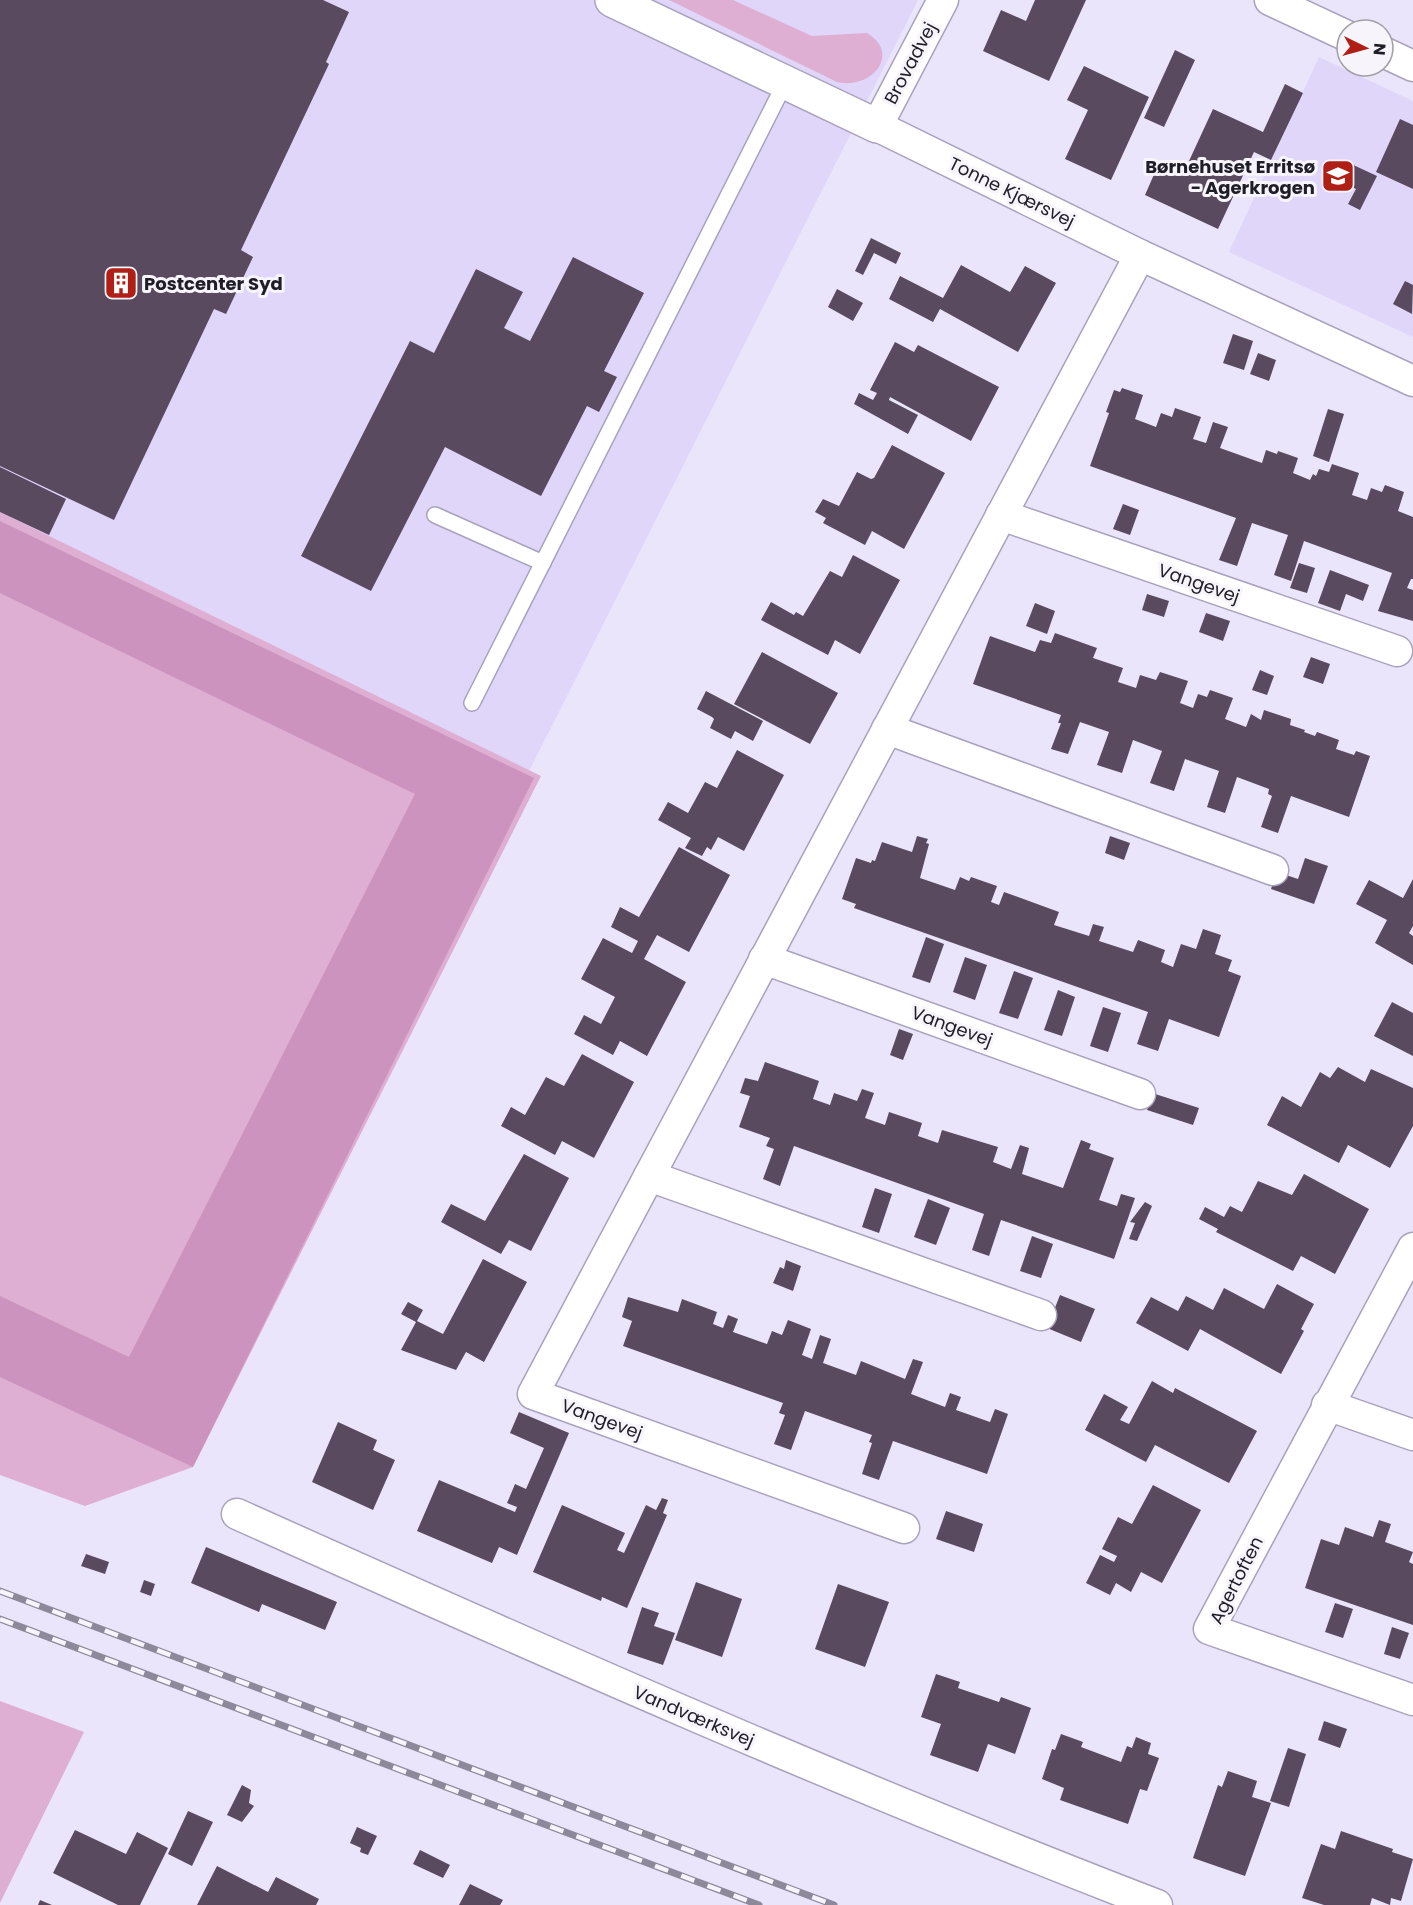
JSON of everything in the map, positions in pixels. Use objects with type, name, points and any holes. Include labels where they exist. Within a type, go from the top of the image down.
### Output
[{"type":"street","name":"Tonne Kjærsvej","points":[[612,0],[1140,255],[1413,381]]},
{"type":"street","name":"Brovadvej","points":[[877,126],[943,0]]},
{"type":"street","points":[[1270,0],[1335,30]]},
{"type":"street","points":[[1395,58],[1413,66]]},
{"type":"street","name":"Vangevej","points":[[904,1528],[532,1394],[1140,255]]},
{"type":"street","name":"Vangevej","points":[[1001,515],[1397,651]]},
{"type":"street","points":[[887,729],[1273,870]]},
{"type":"street","name":"Vangevej","points":[[764,959],[1140,1094]]},
{"type":"street","points":[[649,1176],[1041,1315]]},
{"type":"street","name":"Agertoften","points":[[1413,1248],[1209,1629],[1413,1700]]},
{"type":"street","points":[[1327,1405],[1413,1435]]},
{"type":"street","name":"Vandværksvej","points":[[237,1514],[628,1689],[956,1828],[1157,1905]]},
{"type":"lane","points":[[472,703],[785,82]]},
{"type":"lane","points":[[435,515],[543,563]]},
{"type":"shaded area","points":[[0,0],[918,0],[508,813],[0,557]]},
{"type":"shaded area","points":[[669,0],[733,0],[812,36],[867,33],[877,41],[882,51],[882,60],[871,76],[861,81],[837,82]]},
{"type":"shaded area","name":"Børnehuset Erritsø - Agerkrogen","points":[[1319,57],[1335,64],[1335,78],[1364,78],[1413,101],[1413,337],[1229,252]]},
{"type":"shaded area","points":[[0,512],[541,776],[193,1467],[85,1506],[0,1475]]},
{"type":"shaded area","points":[[0,521],[534,778],[193,1467],[0,1377],[0,1296],[129,1357],[415,794],[0,593]]},
{"type":"shaded area","points":[[0,1701],[84,1732],[0,1903]]},
{"type":"building","name":"Postcenter Syd","points":[[0,0],[323,0],[349,12],[326,62],[329,64],[241,250],[253,257],[226,314],[214,309],[114,520],[0,466]]},
{"type":"building","points":[[1035,0],[1086,0],[1049,81],[983,51],[1001,10],[1026,21]]},
{"type":"building","points":[[1175,50],[1195,60],[1164,127],[1144,118]]},
{"type":"building","points":[[1084,66],[1149,97],[1111,180],[1065,159],[1088,110],[1067,100]]},
{"type":"building","points":[[1285,84],[1303,93],[1271,160],[1254,152],[1218,229],[1145,195],[1159,163],[1183,174],[1213,109],[1263,132]]},
{"type":"building","points":[[1400,119],[1413,125],[1413,189],[1376,172]]},
{"type":"building","points":[[1349,163],[1377,176],[1360,210],[1348,204],[1356,189],[1340,181]]},
{"type":"building","points":[[871,238],[901,253],[896,264],[874,253],[863,275],[855,271]]},
{"type":"building","points":[[573,257],[644,293],[604,371],[617,377],[599,412],[587,406],[541,496],[445,447],[371,591],[301,556],[410,341],[434,353],[476,269],[523,292],[504,328],[530,341]]},
{"type":"building","points":[[961,265],[1010,292],[1025,266],[1056,283],[1018,352],[940,309],[933,322],[889,299],[900,276],[943,298]]},
{"type":"building","points":[[1405,281],[1413,285],[1412,314],[1393,304]]},
{"type":"building","points":[[837,289],[863,303],[853,321],[828,307]]},
{"type":"building","points":[[1233,334],[1253,341],[1244,370],[1223,363]]},
{"type":"building","points":[[895,342],[914,352],[918,345],[999,387],[971,441],[890,397],[889,400],[918,415],[908,434],[854,404],[859,393],[873,400],[877,393],[870,390]]},
{"type":"building","points":[[1258,353],[1276,360],[1269,381],[1250,374]]},
{"type":"building","points":[[1122,388],[1143,395],[1135,419],[1156,427],[1161,413],[1172,417],[1175,408],[1201,417],[1193,439],[1206,443],[1213,422],[1228,427],[1220,448],[1262,463],[1266,450],[1277,454],[1278,451],[1298,458],[1293,473],[1310,480],[1313,474],[1316,476],[1319,469],[1329,472],[1332,464],[1359,473],[1352,495],[1367,500],[1371,488],[1382,492],[1385,485],[1404,492],[1398,511],[1413,517],[1413,579],[1407,588],[1413,590],[1413,621],[1378,611],[1392,573],[1304,541],[1291,581],[1274,575],[1288,535],[1252,523],[1237,566],[1219,560],[1236,518],[1090,466],[1109,413],[1106,412],[1114,390],[1120,392]]},
{"type":"building","points":[[1328,409],[1344,414],[1329,462],[1313,456]]},
{"type":"building","points":[[892,445],[945,473],[904,549],[872,531],[865,545],[823,523],[826,518],[815,512],[823,499],[839,506],[857,472],[871,479],[874,478]]},
{"type":"building","points":[[0,467],[66,499],[49,535],[0,512]]},
{"type":"building","points":[[1123,504],[1139,510],[1130,535],[1113,529]]},
{"type":"building","points":[[853,555],[900,580],[860,654],[835,640],[828,655],[761,620],[771,602],[794,615],[796,612],[803,616],[830,571],[842,577]]},
{"type":"building","points":[[1299,563],[1315,568],[1307,593],[1290,588]]},
{"type":"building","points":[[1330,570],[1369,585],[1363,601],[1346,594],[1340,611],[1318,603]]},
{"type":"building","points":[[1147,594],[1169,601],[1164,617],[1142,610]]},
{"type":"building","points":[[1035,603],[1055,611],[1047,634],[1026,626]]},
{"type":"building","points":[[1206,613],[1230,621],[1223,641],[1199,632]]},
{"type":"building","points":[[1055,633],[1097,648],[1093,658],[1123,668],[1118,682],[1136,688],[1140,675],[1156,680],[1160,672],[1188,681],[1180,703],[1193,708],[1198,694],[1207,697],[1210,690],[1233,698],[1225,719],[1246,727],[1251,714],[1261,720],[1264,710],[1291,719],[1290,725],[1305,730],[1304,732],[1315,736],[1317,732],[1339,740],[1336,749],[1354,755],[1356,751],[1370,756],[1349,817],[1291,796],[1278,833],[1261,827],[1272,796],[1268,794],[1269,789],[1237,777],[1225,813],[1207,807],[1219,771],[1185,759],[1174,791],[1150,783],[1162,751],[1133,740],[1122,773],[1097,765],[1109,732],[1080,722],[1068,754],[1051,749],[1061,723],[1058,723],[1061,715],[973,684],[990,636],[1035,652],[1040,640],[1051,643]]},
{"type":"building","points":[[762,652],[838,693],[810,744],[734,704]]},
{"type":"building","points":[[1311,657],[1330,664],[1323,684],[1303,677]]},
{"type":"building","points":[[1260,670],[1274,676],[1267,695],[1252,690]]},
{"type":"building","points":[[706,691],[763,721],[753,741],[735,731],[731,739],[710,728],[714,719],[697,709]]},
{"type":"building","points":[[737,750],[784,775],[744,851],[718,837],[711,850],[707,847],[702,856],[685,848],[691,838],[658,820],[668,802],[688,813],[705,782],[717,788]]},
{"type":"building","points":[[917,836],[928,839],[926,843],[929,844],[920,878],[955,890],[960,877],[969,881],[971,877],[997,886],[991,902],[999,905],[1004,892],[1059,912],[1054,925],[1089,936],[1093,924],[1104,927],[1099,941],[1133,952],[1138,940],[1165,950],[1161,962],[1173,967],[1181,944],[1196,949],[1203,929],[1221,935],[1215,954],[1232,960],[1228,971],[1241,976],[1219,1037],[1169,1019],[1158,1051],[1137,1044],[1148,1012],[854,908],[856,904],[842,899],[856,858],[871,863],[872,860],[875,861],[882,842],[912,852]]},
{"type":"building","points":[[1110,836],[1130,843],[1124,860],[1105,853]]},
{"type":"building","points":[[679,847],[730,875],[689,952],[657,935],[644,959],[686,982],[647,1056],[620,1041],[613,1055],[574,1034],[584,1015],[601,1024],[615,997],[581,979],[603,938],[632,953],[638,941],[611,927],[620,907],[639,917]]},
{"type":"building","points":[[1305,858],[1328,866],[1314,904],[1271,889],[1277,872],[1298,879]]},
{"type":"building","points":[[1413,879],[1413,926],[1409,933],[1413,936],[1413,965],[1375,943],[1387,920],[1356,904],[1369,880],[1403,898]]},
{"type":"building","points":[[926,937],[944,944],[930,983],[912,977]]},
{"type":"building","points":[[965,957],[987,965],[975,1000],[953,992]]},
{"type":"building","points":[[1014,971],[1033,978],[1018,1019],[999,1013]]},
{"type":"building","points":[[1058,990],[1075,997],[1062,1036],[1044,1030]]},
{"type":"building","points":[[1392,1002],[1413,1013],[1413,1056],[1374,1036]]},
{"type":"building","points":[[1103,1007],[1121,1013],[1108,1052],[1090,1046]]},
{"type":"building","points":[[899,1029],[913,1034],[903,1060],[890,1055]]},
{"type":"building","points":[[582,1054],[634,1082],[594,1158],[562,1141],[555,1155],[501,1126],[511,1107],[525,1115],[546,1077],[564,1086]]},
{"type":"building","points":[[765,1062],[819,1081],[813,1099],[830,1105],[834,1093],[857,1101],[862,1089],[874,1093],[865,1118],[885,1125],[889,1112],[922,1123],[918,1136],[938,1143],[942,1130],[998,1147],[993,1162],[1011,1169],[1020,1145],[1029,1148],[1022,1174],[1063,1188],[1081,1140],[1091,1144],[1089,1149],[1114,1158],[1099,1200],[1117,1206],[1121,1194],[1135,1198],[1114,1259],[1001,1220],[989,1256],[972,1250],[984,1214],[794,1146],[780,1186],[763,1179],[774,1149],[766,1146],[770,1138],[739,1127],[750,1096],[740,1093],[745,1078],[758,1081]]},
{"type":"building","points":[[1338,1067],[1365,1082],[1371,1069],[1413,1088],[1413,1126],[1390,1168],[1348,1145],[1339,1163],[1267,1125],[1282,1096],[1301,1107],[1320,1072],[1330,1078]]},
{"type":"building","points":[[1152,1093],[1199,1108],[1193,1125],[1147,1110]]},
{"type":"building","points":[[524,1154],[569,1178],[531,1251],[509,1240],[501,1254],[441,1222],[451,1204],[485,1221]]},
{"type":"building","points":[[1304,1174],[1369,1209],[1335,1274],[1301,1256],[1293,1271],[1216,1232],[1218,1229],[1199,1219],[1205,1207],[1224,1217],[1230,1206],[1242,1212],[1258,1181],[1292,1195]]},
{"type":"building","points":[[875,1188],[892,1194],[879,1233],[862,1227]]},
{"type":"building","points":[[928,1199],[950,1208],[936,1245],[914,1237]]},
{"type":"building","points":[[1145,1202],[1152,1206],[1137,1241],[1129,1239],[1135,1223],[1130,1222]]},
{"type":"building","points":[[1032,1236],[1053,1244],[1041,1278],[1020,1271]]},
{"type":"building","points":[[483,1259],[527,1282],[484,1362],[466,1352],[456,1370],[401,1350],[416,1322],[401,1314],[408,1302],[423,1310],[417,1321],[443,1334]]},
{"type":"building","points":[[786,1260],[801,1266],[793,1291],[773,1283],[780,1267],[784,1269]]},
{"type":"building","points":[[1277,1284],[1314,1304],[1301,1329],[1304,1331],[1281,1374],[1200,1329],[1188,1351],[1136,1323],[1151,1297],[1178,1311],[1186,1296],[1213,1310],[1224,1288],[1264,1309]]},
{"type":"building","points":[[1060,1295],[1095,1309],[1081,1342],[1047,1328]]},
{"type":"building","points":[[628,1297],[678,1312],[682,1299],[717,1312],[713,1324],[723,1328],[728,1315],[738,1319],[733,1332],[767,1344],[772,1331],[782,1335],[788,1320],[811,1329],[802,1355],[812,1359],[820,1335],[831,1339],[823,1363],[856,1375],[861,1361],[905,1379],[913,1359],[923,1362],[911,1394],[945,1407],[950,1393],[961,1397],[956,1410],[990,1422],[995,1409],[1008,1414],[987,1474],[893,1441],[879,1480],[862,1474],[872,1443],[869,1442],[872,1435],[805,1411],[791,1450],[774,1444],[785,1415],[779,1413],[783,1403],[623,1346],[632,1321],[622,1317]]},
{"type":"building","points":[[1152,1381],[1173,1393],[1175,1388],[1257,1431],[1229,1483],[1155,1445],[1146,1462],[1085,1430],[1104,1394],[1128,1407],[1120,1420],[1129,1424]]},
{"type":"building","points":[[519,1412],[569,1433],[517,1555],[499,1547],[492,1563],[417,1531],[439,1480],[515,1512],[517,1507],[507,1503],[515,1484],[526,1489],[544,1448],[510,1433]]},
{"type":"building","points":[[338,1422],[377,1440],[373,1450],[395,1460],[373,1510],[312,1482]]},
{"type":"building","points":[[1153,1485],[1201,1510],[1162,1583],[1141,1572],[1131,1592],[1116,1583],[1110,1595],[1086,1583],[1100,1555],[1114,1562],[1117,1556],[1102,1549],[1118,1517],[1132,1524]]},
{"type":"building","points":[[662,1498],[668,1500],[663,1513],[667,1515],[627,1608],[602,1597],[601,1601],[533,1572],[562,1505],[625,1533],[617,1550],[624,1553],[646,1505],[656,1510]]},
{"type":"building","points":[[946,1511],[983,1524],[974,1552],[936,1539]]},
{"type":"building","points":[[1379,1520],[1391,1524],[1385,1542],[1413,1552],[1409,1562],[1413,1564],[1413,1625],[1305,1588],[1321,1539],[1339,1545],[1345,1527],[1373,1537]]},
{"type":"building","points":[[206,1547],[337,1602],[325,1630],[262,1604],[259,1612],[191,1583]]},
{"type":"building","points":[[86,1554],[109,1562],[105,1574],[81,1566]]},
{"type":"building","points":[[144,1580],[155,1584],[151,1596],[140,1592]]},
{"type":"building","points":[[696,1582],[742,1599],[722,1657],[675,1640]]},
{"type":"building","points":[[838,1584],[889,1602],[865,1667],[815,1649]]},
{"type":"building","points":[[1335,1603],[1353,1609],[1343,1638],[1325,1632]]},
{"type":"building","points":[[642,1607],[659,1613],[654,1626],[675,1633],[663,1665],[627,1653]]},
{"type":"building","points":[[1392,1627],[1409,1633],[1400,1659],[1384,1654]]},
{"type":"building","points":[[936,1674],[960,1682],[958,1688],[999,1702],[1001,1697],[1031,1708],[1015,1754],[988,1744],[978,1772],[930,1755],[941,1724],[921,1717]]},
{"type":"building","points":[[1324,1721],[1347,1729],[1340,1748],[1318,1740]]},
{"type":"building","points":[[1061,1734],[1083,1742],[1081,1747],[1121,1762],[1127,1746],[1132,1748],[1136,1737],[1151,1743],[1148,1754],[1159,1758],[1147,1791],[1140,1789],[1128,1824],[1060,1800],[1064,1788],[1042,1779],[1052,1749],[1055,1750]]},
{"type":"building","points":[[1288,1748],[1306,1754],[1289,1807],[1270,1801]]},
{"type":"building","points":[[1228,1771],[1257,1781],[1252,1797],[1271,1803],[1245,1876],[1193,1858],[1218,1785],[1222,1787]]},
{"type":"building","points":[[242,1785],[251,1790],[249,1803],[254,1806],[242,1822],[227,1815]]},
{"type":"building","points":[[188,1811],[213,1822],[192,1866],[168,1854]]},
{"type":"building","points":[[357,1827],[377,1836],[368,1855],[360,1852],[361,1848],[350,1843]]},
{"type":"building","points":[[75,1830],[126,1854],[137,1832],[168,1848],[140,1905],[118,1905],[53,1873]]},
{"type":"building","points":[[1341,1831],[1393,1849],[1392,1852],[1413,1859],[1401,1901],[1391,1898],[1390,1905],[1372,1898],[1370,1905],[1324,1905],[1302,1898],[1321,1844],[1335,1849]]},
{"type":"building","points":[[420,1850],[450,1865],[443,1878],[413,1864]]},
{"type":"building","points":[[217,1866],[268,1892],[276,1877],[319,1899],[316,1905],[197,1905]]},
{"type":"building","points":[[470,1884],[503,1900],[500,1905],[459,1905]]},
{"type":"building","points":[[40,1900],[52,1905],[38,1905]]},
{"type":"railway","points":[[0,1591],[834,1905]]},
{"type":"railway","points":[[0,1619],[759,1905]]},
{"type":"place","name":"Børnehuset Erritsø - Agerkrogen","points":[[1338,176]]},
{"type":"place","name":"Postcenter Syd","points":[[121,283]]}]
